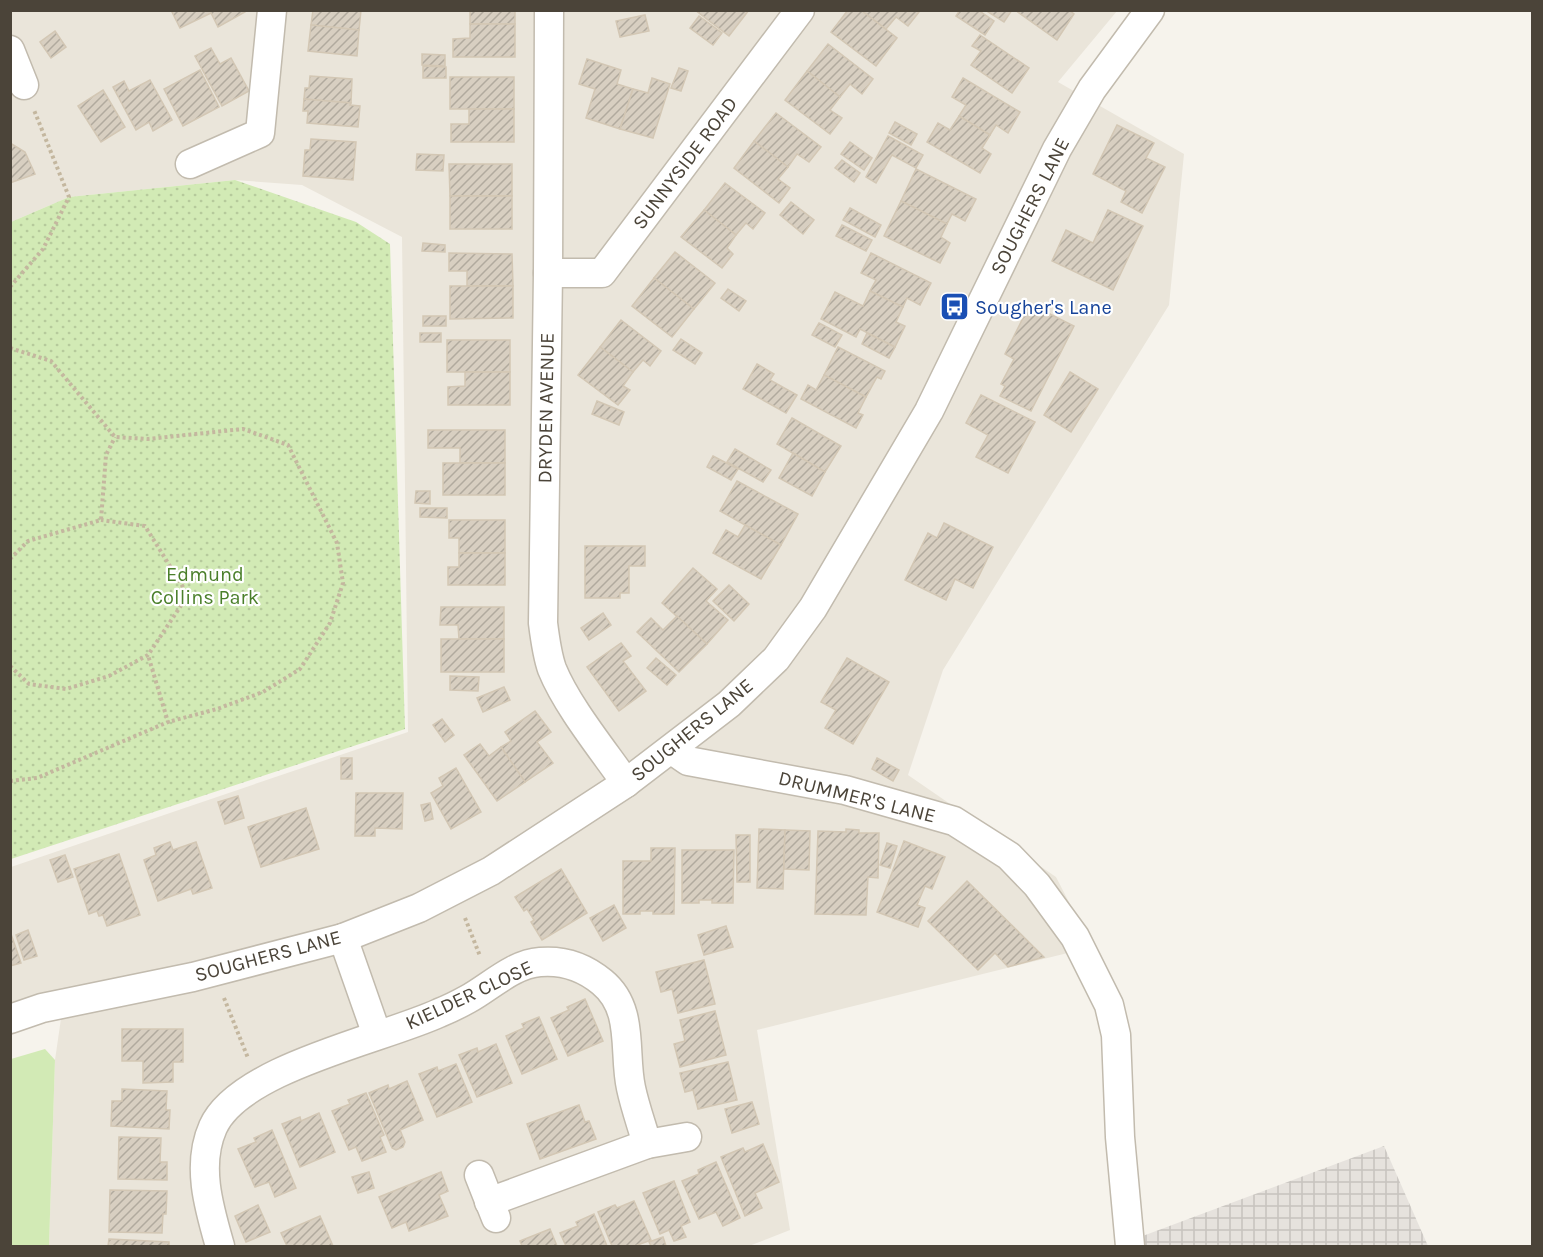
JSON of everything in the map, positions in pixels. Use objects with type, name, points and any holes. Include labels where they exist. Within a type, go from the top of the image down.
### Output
[{"type":"street","points":[[190,164],[260,133],[272,10]]},
{"type":"street","name":"DRYDEN AVENUE","points":[[549,10],[543,623],[552,669],[564,694],[626,783]]},
{"type":"street","name":"SUNNYSIDE ROAD","points":[[548,273],[602,273],[800,10]]},
{"type":"street","name":"SOUGHERS LANE","points":[[10,1019],[42,1008],[213,972],[343,938],[419,908],[491,871],[626,783],[672,750],[729,704],[776,659],[813,608],[928,411],[1057,150],[1092,89],[1150,10]]},
{"type":"street","points":[[10,50],[24,85]]},
{"type":"street","name":"DRUMMER'S LANE","points":[[672,750],[688,761],[845,790],[954,821],[1009,856],[1037,885],[1075,936],[1109,1005],[1116,1035],[1120,1137],[1130,1246]]},
{"type":"street","points":[[343,938],[376,1035]]},
{"type":"street","name":"KIELDER CLOSE","points":[[220,1246],[205,1178],[206,1151],[214,1126],[229,1105],[258,1083],[376,1035],[437,1014],[467,1000],[514,970],[537,962],[562,963],[585,970],[604,983],[620,1004],[626,1027],[631,1087],[647,1144]]},
{"type":"street","points":[[479,1175],[493,1211],[647,1144],[687,1137]]},
{"type":"path","points":[[10,287],[43,249],[69,197],[24,85]]},
{"type":"path","points":[[10,348],[51,361],[115,437],[148,440],[243,429],[288,445],[337,543],[343,583],[330,623],[300,669],[263,692],[217,710],[168,722],[37,778],[10,780]]},
{"type":"path","points":[[101,520],[106,454],[115,437]]},
{"type":"path","points":[[10,559],[28,541],[101,520],[145,526],[188,595],[148,655],[109,676],[66,689],[29,684],[10,666]]},
{"type":"path","points":[[148,655],[168,722]]},
{"type":"path","points":[[454,890],[492,984]]},
{"type":"path","points":[[213,972],[258,1083]]},
{"type":"shaded area","points":[[11,11],[1117,11],[1058,82],[1184,154],[1169,305],[943,670],[908,775],[1056,877],[1092,947],[757,1030],[790,1230],[749,1246],[49,1246],[55,1060],[65,991],[11,1011],[11,867],[408,732],[402,237],[302,185],[235,180],[69,197],[11,222]]},
{"type":"shaded area","points":[[1384,1146],[1428,1246],[1142,1246],[1140,1237]]},
{"type":"green space","name":"Edmund Collins Park","points":[[235,180],[356,222],[390,244],[405,729],[11,859],[11,222],[69,197]]},
{"type":"green space","points":[[45,1049],[55,1060],[49,1246],[11,1246],[11,1059]]},
{"type":"building","points":[[171,10],[244,10],[245,12],[218,27],[211,13],[180,28]]},
{"type":"building","points":[[313,10],[361,10],[359,30],[311,25]]},
{"type":"building","points":[[470,10],[515,10],[515,24],[470,24]]},
{"type":"building","points":[[695,10],[749,10],[729,36]]},
{"type":"building","points":[[848,10],[861,10],[897,38],[876,66],[831,32]]},
{"type":"building","points":[[861,10],[917,10],[919,12],[908,26],[896,17],[886,29]]},
{"type":"building","points":[[960,10],[978,10],[994,21],[985,35],[956,16]]},
{"type":"building","points":[[985,10],[1012,10],[1004,22]]},
{"type":"building","points":[[1015,10],[1069,10],[1074,14],[1057,40]]},
{"type":"building","points":[[645,15],[649,31],[620,37],[616,21]]},
{"type":"building","points":[[699,16],[722,33],[713,45],[690,28]]},
{"type":"building","points":[[470,24],[515,24],[515,57],[453,57],[453,39],[470,38]]},
{"type":"building","points":[[311,25],[359,30],[357,56],[308,51]]},
{"type":"building","points":[[55,31],[66,47],[51,58],[40,42]]},
{"type":"building","points":[[980,35],[1029,68],[1012,93],[971,65],[981,51],[972,46]]},
{"type":"building","points":[[828,44],[873,79],[862,94],[850,84],[840,97],[807,71]]},
{"type":"building","points":[[211,48],[220,64],[231,58],[249,91],[222,106],[195,56]]},
{"type":"building","points":[[422,54],[445,55],[445,66],[422,65]]},
{"type":"building","points":[[587,59],[621,70],[617,84],[633,89],[620,129],[586,118],[595,89],[579,84]]},
{"type":"building","points":[[423,66],[446,67],[446,78],[423,78]]},
{"type":"building","points":[[679,68],[688,71],[681,91],[671,88]]},
{"type":"building","points":[[200,70],[219,107],[183,126],[164,89]]},
{"type":"building","points":[[807,71],[840,97],[830,110],[842,118],[830,134],[785,100]]},
{"type":"building","points":[[310,76],[352,79],[351,103],[304,99],[305,88],[309,88]]},
{"type":"building","points":[[450,77],[514,77],[514,109],[450,109]]},
{"type":"building","points":[[652,78],[670,84],[653,138],[620,129],[633,89],[648,93]]},
{"type":"building","points":[[963,78],[1020,112],[1008,133],[996,125],[990,135],[959,116],[966,105],[952,97]]},
{"type":"building","points":[[150,80],[172,120],[153,131],[149,122],[136,130],[113,87],[124,81],[129,91]]},
{"type":"building","points":[[103,90],[125,127],[101,142],[78,106]]},
{"type":"building","points":[[304,99],[351,103],[350,105],[360,106],[358,127],[307,123],[308,111],[303,111]]},
{"type":"building","points":[[469,109],[514,109],[514,142],[451,142],[451,124],[469,124]]},
{"type":"building","points":[[776,113],[821,147],[809,162],[797,154],[788,167],[754,141]]},
{"type":"building","points":[[959,116],[990,135],[982,148],[991,154],[980,173],[927,142],[938,123],[950,130]]},
{"type":"building","points":[[895,122],[917,134],[911,145],[889,133]]},
{"type":"building","points":[[1117,125],[1154,143],[1146,158],[1165,167],[1142,213],[1121,202],[1126,191],[1093,174]]},
{"type":"building","points":[[888,136],[923,155],[916,168],[892,155],[876,183],[866,177]]},
{"type":"building","points":[[311,139],[356,142],[353,180],[303,176],[305,150],[310,150]]},
{"type":"building","points":[[754,141],[788,167],[778,179],[790,188],[779,203],[734,168]]},
{"type":"building","points":[[850,142],[872,158],[864,170],[841,154]]},
{"type":"building","points":[[10,143],[25,152],[35,174],[10,183]]},
{"type":"building","points":[[417,154],[444,155],[443,171],[416,170]]},
{"type":"building","points":[[842,160],[860,173],[854,182],[835,168]]},
{"type":"building","points":[[449,164],[512,164],[512,196],[450,196]]},
{"type":"building","points":[[916,169],[976,199],[965,221],[952,214],[947,224],[901,201]]},
{"type":"building","points":[[725,183],[765,213],[753,229],[746,223],[736,235],[704,210]]},
{"type":"building","points":[[450,196],[512,196],[512,229],[450,229]]},
{"type":"building","points":[[901,201],[947,224],[941,237],[950,243],[940,263],[884,236]]},
{"type":"building","points":[[791,202],[814,220],[803,234],[780,215]]},
{"type":"building","points":[[850,208],[881,225],[875,237],[843,220]]},
{"type":"building","points":[[704,210],[736,235],[727,248],[733,254],[722,268],[681,237]]},
{"type":"building","points":[[1108,210],[1143,226],[1113,290],[1052,261],[1066,230],[1093,243]]},
{"type":"building","points":[[842,225],[872,240],[866,251],[836,236]]},
{"type":"building","points":[[423,243],[445,245],[445,252],[422,251]]},
{"type":"building","points":[[675,252],[715,283],[694,309],[654,278]]},
{"type":"building","points":[[449,253],[512,254],[513,286],[467,286],[467,271],[449,271]]},
{"type":"building","points":[[871,253],[931,283],[920,305],[907,298],[903,307],[870,291],[876,280],[861,273]]},
{"type":"building","points":[[654,278],[694,309],[672,337],[632,306]]},
{"type":"building","points":[[450,286],[513,286],[513,318],[450,319]]},
{"type":"building","points":[[728,289],[746,301],[739,311],[721,298]]},
{"type":"building","points":[[870,291],[903,307],[896,322],[905,326],[895,347],[860,329],[856,337],[821,319],[835,292],[863,306]]},
{"type":"building","points":[[1030,304],[1074,326],[1031,411],[1000,396],[1005,386],[1001,384],[1014,359],[1005,354]]},
{"type":"building","points":[[423,316],[446,316],[446,326],[423,326]]},
{"type":"building","points":[[621,320],[661,351],[650,366],[643,360],[633,372],[600,347]]},
{"type":"building","points":[[819,323],[842,335],[835,347],[812,335]]},
{"type":"building","points":[[420,333],[441,333],[441,342],[420,342]]},
{"type":"building","points":[[867,333],[895,347],[889,358],[862,344]]},
{"type":"building","points":[[681,339],[702,353],[695,364],[673,350]]},
{"type":"building","points":[[447,340],[510,340],[510,372],[447,372]]},
{"type":"building","points":[[600,347],[633,372],[623,386],[630,390],[618,405],[578,375]]},
{"type":"building","points":[[838,347],[885,371],[881,379],[877,377],[866,397],[824,375]]},
{"type":"building","points":[[757,364],[774,374],[770,380],[797,395],[786,413],[743,389]]},
{"type":"building","points":[[465,372],[510,372],[510,405],[448,405],[448,387],[465,386]]},
{"type":"building","points":[[1070,372],[1098,389],[1071,432],[1044,415]]},
{"type":"building","points":[[824,375],[866,397],[858,413],[863,415],[856,428],[801,399],[808,385],[816,390]]},
{"type":"building","points":[[981,395],[1035,422],[1008,473],[976,457],[988,435],[966,423]]},
{"type":"building","points":[[597,401],[624,412],[619,425],[592,414]]},
{"type":"building","points":[[792,418],[841,446],[825,472],[777,444]]},
{"type":"building","points":[[428,430],[505,430],[505,463],[460,463],[460,448],[428,448]]},
{"type":"building","points":[[735,449],[771,470],[763,482],[727,462]]},
{"type":"building","points":[[793,453],[825,472],[812,496],[779,478]]},
{"type":"building","points":[[713,456],[738,469],[731,480],[707,467]]},
{"type":"building","points":[[443,463],[505,463],[505,495],[443,495]]},
{"type":"building","points":[[737,481],[798,514],[781,545],[720,511]]},
{"type":"building","points":[[416,491],[430,491],[430,504],[415,503]]},
{"type":"building","points":[[420,508],[447,508],[447,518],[420,517]]},
{"type":"building","points":[[449,520],[505,520],[505,553],[459,553],[459,538],[449,538]]},
{"type":"building","points":[[944,523],[993,547],[973,588],[955,579],[946,600],[905,580],[928,533],[937,538]]},
{"type":"building","points":[[745,525],[781,545],[761,579],[713,553],[726,530],[738,537]]},
{"type":"building","points":[[585,546],[645,546],[645,566],[629,566],[629,593],[620,593],[620,598],[585,598]]},
{"type":"building","points":[[459,553],[505,553],[505,585],[448,585],[448,567],[459,567]]},
{"type":"building","points":[[693,568],[717,589],[706,601],[728,620],[707,644],[662,603]]},
{"type":"building","points":[[729,585],[749,604],[734,621],[713,601]]},
{"type":"building","points":[[441,607],[504,607],[504,639],[459,639],[458,625],[440,625]]},
{"type":"building","points":[[603,613],[611,625],[589,640],[581,628]]},
{"type":"building","points":[[677,616],[707,644],[679,672],[637,632],[651,618],[663,630]]},
{"type":"building","points":[[441,639],[504,639],[504,672],[441,672]]},
{"type":"building","points":[[621,643],[631,656],[623,661],[646,691],[619,711],[587,667]]},
{"type":"building","points":[[656,658],[676,675],[667,685],[647,668]]},
{"type":"building","points":[[847,658],[889,682],[853,744],[825,728],[836,710],[821,702]]},
{"type":"building","points":[[450,676],[479,677],[478,691],[450,690]]},
{"type":"building","points":[[504,687],[510,700],[483,712],[477,698]]},
{"type":"building","points":[[535,711],[551,732],[537,742],[553,763],[525,782],[501,747],[511,741],[505,732]]},
{"type":"building","points":[[442,719],[454,735],[445,742],[433,725]]},
{"type":"building","points":[[480,744],[489,756],[501,747],[525,782],[497,801],[464,755]]},
{"type":"building","points":[[341,758],[352,758],[352,779],[341,779]]},
{"type":"building","points":[[877,758],[899,770],[893,781],[872,769]]},
{"type":"building","points":[[456,768],[481,812],[451,829],[431,793],[443,786],[439,778]]},
{"type":"building","points":[[356,793],[403,793],[402,829],[375,828],[375,836],[355,836]]},
{"type":"building","points":[[238,796],[244,818],[225,824],[218,802]]},
{"type":"building","points":[[430,803],[433,819],[425,821],[421,805]]},
{"type":"building","points":[[306,808],[319,849],[261,867],[248,827]]},
{"type":"building","points":[[759,829],[785,830],[783,889],[757,888]]},
{"type":"building","points":[[846,829],[859,830],[859,833],[879,833],[878,878],[868,877],[866,915],[815,914],[818,831],[846,832]]},
{"type":"building","points":[[785,830],[810,831],[809,870],[784,869]]},
{"type":"building","points":[[736,835],[750,835],[750,882],[737,882]]},
{"type":"building","points":[[904,841],[945,857],[932,889],[925,886],[917,905],[925,908],[918,927],[877,912]]},
{"type":"building","points":[[170,842],[173,850],[196,842],[212,888],[193,894],[191,889],[158,901],[144,860],[156,855],[154,848]]},
{"type":"building","points":[[887,843],[897,846],[890,868],[880,865]]},
{"type":"building","points":[[651,848],[675,848],[674,914],[653,914],[653,911],[640,911],[640,914],[623,914],[623,861],[651,861]]},
{"type":"building","points":[[682,850],[734,850],[733,903],[712,903],[712,900],[699,900],[699,903],[682,903]]},
{"type":"building","points":[[119,854],[140,915],[107,926],[103,915],[99,916],[97,911],[89,914],[74,869]]},
{"type":"building","points":[[65,855],[73,877],[58,882],[50,860]]},
{"type":"building","points":[[561,869],[587,913],[542,940],[531,922],[534,920],[527,909],[524,911],[515,897]]},
{"type":"building","points":[[967,881],[1044,957],[1008,967],[995,953],[978,970],[928,921]]},
{"type":"building","points":[[614,905],[626,928],[603,941],[590,918]]},
{"type":"building","points":[[726,926],[733,947],[704,955],[698,935]]},
{"type":"building","points":[[28,930],[37,956],[24,960],[16,935]]},
{"type":"building","points":[[10,931],[21,963],[10,966]]},
{"type":"building","points":[[704,960],[715,1004],[678,1013],[672,989],[661,992],[656,972]]},
{"type":"building","points":[[585,999],[603,1041],[568,1056],[551,1018]]},
{"type":"building","points":[[715,1011],[726,1055],[680,1067],[674,1044],[685,1041],[680,1020]]},
{"type":"building","points":[[539,1017],[557,1059],[522,1074],[506,1036],[524,1028],[522,1024]]},
{"type":"building","points":[[122,1029],[183,1029],[183,1062],[173,1062],[173,1082],[143,1083],[143,1061],[122,1061]]},
{"type":"building","points":[[496,1044],[512,1083],[477,1097],[459,1055],[477,1048],[478,1052]]},
{"type":"building","points":[[728,1062],[737,1100],[698,1109],[693,1090],[685,1092],[680,1073]]},
{"type":"building","points":[[456,1064],[472,1102],[437,1117],[419,1074],[437,1067],[438,1071]]},
{"type":"building","points":[[407,1081],[423,1120],[400,1130],[405,1142],[403,1147],[396,1150],[392,1148],[369,1093],[388,1085],[389,1089]]},
{"type":"building","points":[[122,1089],[167,1091],[166,1110],[170,1110],[169,1129],[111,1126],[112,1101],[122,1101]]},
{"type":"building","points":[[366,1093],[384,1135],[380,1137],[386,1152],[362,1161],[356,1147],[349,1150],[332,1111],[350,1104],[348,1100]]},
{"type":"building","points":[[752,1102],[759,1124],[732,1133],[725,1109]]},
{"type":"building","points":[[579,1105],[585,1122],[589,1121],[596,1139],[540,1159],[527,1124]]},
{"type":"building","points":[[319,1113],[335,1152],[300,1167],[282,1124],[300,1117],[301,1121]]},
{"type":"building","points":[[272,1130],[296,1188],[275,1197],[269,1182],[255,1187],[238,1149],[256,1142],[254,1138]]},
{"type":"building","points":[[119,1137],[161,1138],[160,1162],[167,1162],[167,1180],[118,1179]]},
{"type":"building","points":[[763,1144],[779,1182],[755,1193],[762,1208],[745,1216],[721,1157],[743,1148],[745,1152]]},
{"type":"building","points":[[716,1162],[740,1218],[723,1226],[716,1212],[699,1219],[682,1181],[699,1174],[698,1170]]},
{"type":"building","points":[[369,1172],[374,1188],[358,1193],[352,1177]]},
{"type":"building","points":[[441,1172],[448,1191],[439,1195],[448,1216],[409,1231],[406,1222],[392,1228],[379,1197]]},
{"type":"building","points":[[674,1181],[690,1222],[681,1226],[686,1237],[674,1241],[669,1230],[660,1234],[643,1193]]},
{"type":"building","points":[[110,1190],[167,1191],[162,1233],[109,1232]]},
{"type":"building","points":[[634,1201],[651,1240],[635,1246],[612,1246],[598,1212]]},
{"type":"building","points":[[258,1205],[270,1232],[246,1242],[235,1216]]},
{"type":"building","points":[[594,1214],[607,1246],[566,1246],[560,1233],[578,1226],[576,1222]]},
{"type":"building","points":[[320,1216],[333,1246],[287,1246],[281,1233]]},
{"type":"building","points":[[550,1229],[557,1246],[522,1246],[520,1241]]},
{"type":"building","points":[[663,1237],[666,1246],[651,1246],[649,1242]]},
{"type":"building","points":[[109,1239],[169,1242],[169,1246],[108,1246]]},
{"type":"place","name":"Sougher's Lane","points":[[954,307]]}]
